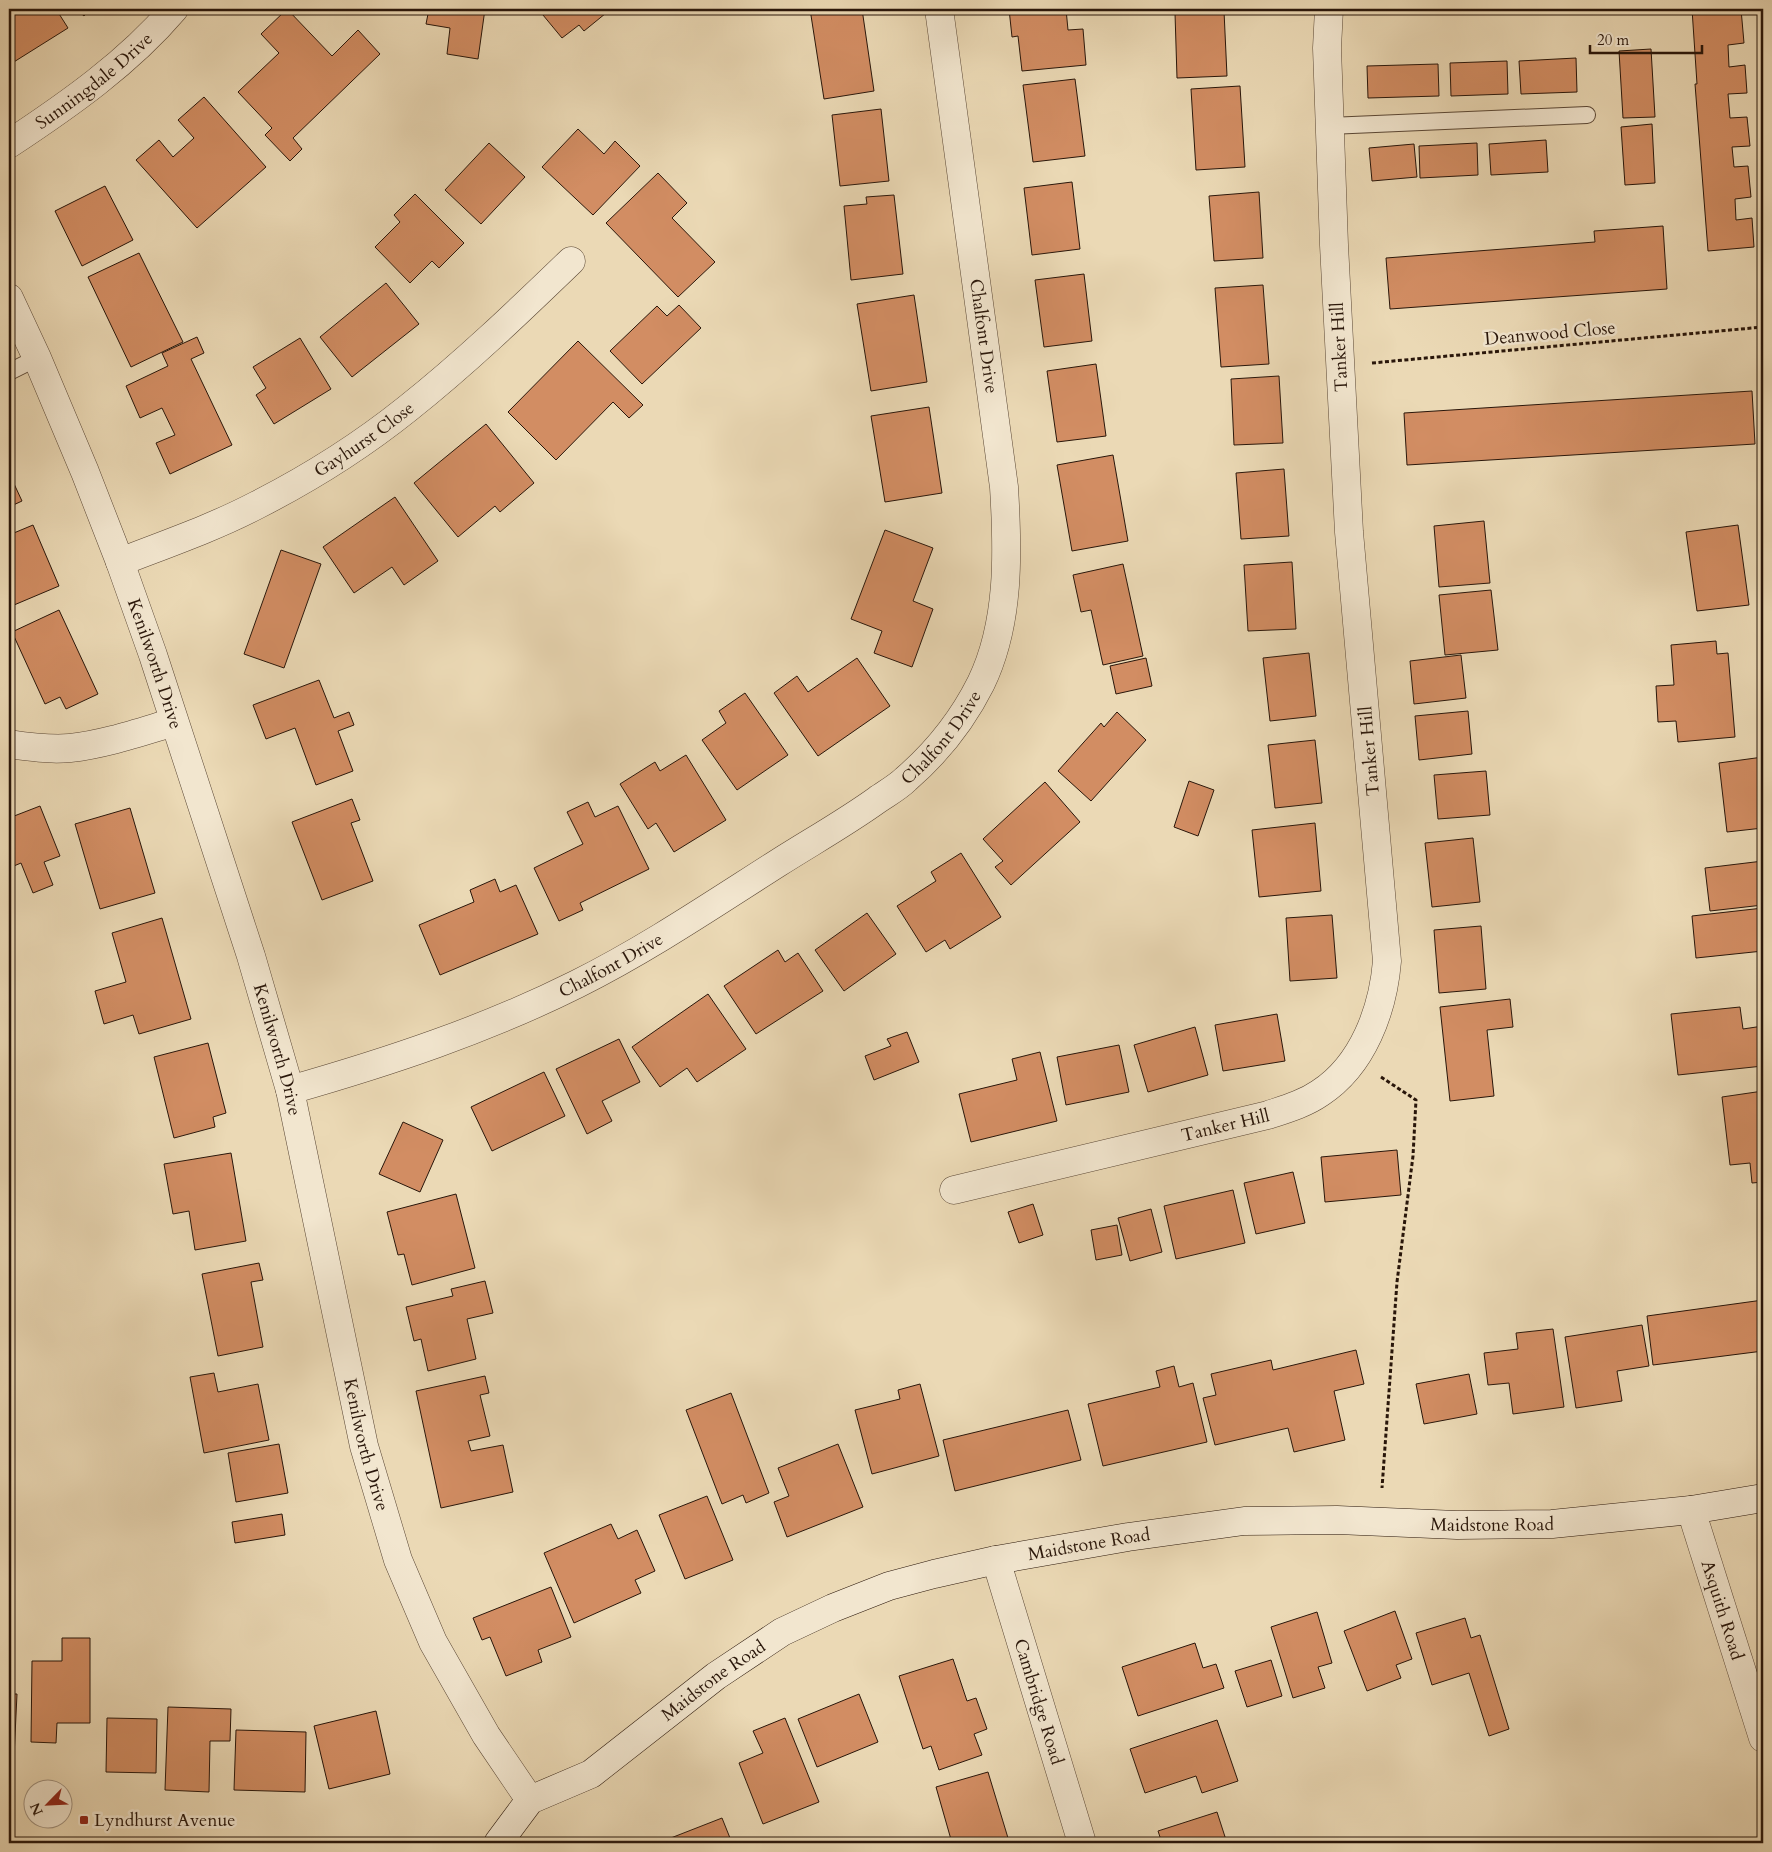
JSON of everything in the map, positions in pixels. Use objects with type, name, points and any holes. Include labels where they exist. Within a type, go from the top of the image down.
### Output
[{"type":"street","name":"Sunningdale Drive","points":[[9,144],[87,91],[131,52],[174,9]]},
{"type":"street","name":"Chalfont Drive","points":[[290,1090],[376,1065],[464,1034],[576,984],[617,962],[667,933],[863,810],[905,781],[933,753],[960,719],[981,683],[993,653],[1000,623],[1006,581],[1007,533],[1004,487],[939,9]]},
{"type":"street","name":"Tanker Hill","points":[[954,1190],[1275,1113],[1298,1105],[1321,1093],[1340,1076],[1354,1059],[1378,1012],[1385,986],[1387,961],[1349,532],[1339,366],[1329,126],[1329,9]]},
{"type":"street","name":"Gayhurst Close","points":[[120,562],[257,506],[358,444],[406,410],[456,368],[571,261]]},
{"type":"street","name":"Kenilworth Drive","points":[[9,298],[37,358],[85,472],[120,562],[216,843],[251,956],[290,1090],[364,1446],[398,1560],[433,1642],[486,1735],[530,1800]]},
{"type":"street","points":[[9,744],[37,748],[69,748],[112,741],[174,722]]},
{"type":"street","name":"Maidstone Road","points":[[498,1843],[530,1800],[590,1774],[716,1676],[782,1632],[833,1608],[889,1586],[996,1560],[1128,1537],[1244,1521],[1379,1521],[1457,1525],[1552,1524],[1690,1510],[1763,1498]]},
{"type":"street","name":"Asquith Road","points":[[1690,1510],[1763,1738]]},
{"type":"street","name":"Cambridge Road","points":[[996,1560],[1082,1843]]},
{"type":"lane","points":[[1329,126],[1587,115]]},
{"type":"lane","points":[[9,372],[37,358]]},
{"type":"path","name":"Deanwood Close","points":[[1339,366],[1763,327]]},
{"type":"path","points":[[1354,1059],[1416,1100],[1413,1156],[1397,1282],[1379,1521]]},
{"type":"building","points":[[9,9],[56,9],[68,28],[9,65]]},
{"type":"building","points":[[76,9],[90,9],[84,16]]},
{"type":"building","points":[[287,9],[332,56],[358,30],[380,54],[293,138],[302,149],[290,161],[265,135],[272,128],[238,92],[279,53],[261,34]]},
{"type":"building","points":[[352,9],[369,9],[368,12]]},
{"type":"building","points":[[429,9],[485,9],[478,59],[447,54],[450,28],[426,24]]},
{"type":"building","points":[[538,9],[611,9],[584,31],[579,25],[562,38]]},
{"type":"building","points":[[810,9],[862,9],[874,91],[824,99]]},
{"type":"building","points":[[1009,9],[1066,9],[1068,30],[1083,29],[1086,65],[1022,71],[1018,36],[1012,37]]},
{"type":"building","points":[[1692,9],[1741,9],[1744,43],[1728,45],[1729,67],[1745,65],[1747,93],[1728,94],[1730,118],[1747,117],[1750,146],[1732,147],[1734,167],[1748,166],[1751,197],[1735,199],[1736,220],[1752,218],[1754,247],[1708,251],[1695,84],[1697,84]]},
{"type":"building","points":[[1224,11],[1227,76],[1177,78],[1175,13]]},
{"type":"building","points":[[1651,49],[1655,117],[1623,118],[1619,51]]},
{"type":"building","points":[[1576,58],[1577,92],[1521,94],[1519,61]]},
{"type":"building","points":[[1507,61],[1508,94],[1451,96],[1450,63]]},
{"type":"building","points":[[1438,64],[1439,96],[1368,98],[1367,66]]},
{"type":"building","points":[[1075,79],[1085,156],[1033,162],[1023,85]]},
{"type":"building","points":[[1240,86],[1245,167],[1196,170],[1191,89]]},
{"type":"building","points":[[204,97],[266,167],[197,228],[136,160],[159,140],[173,157],[194,138],[178,120]]},
{"type":"building","points":[[881,109],[889,181],[840,186],[832,115]]},
{"type":"building","points":[[1652,124],[1655,183],[1625,185],[1621,127]]},
{"type":"building","points":[[578,129],[604,154],[615,141],[640,166],[593,215],[542,167]]},
{"type":"building","points":[[1546,140],[1548,172],[1491,175],[1489,144]]},
{"type":"building","points":[[489,143],[525,177],[481,224],[445,190]]},
{"type":"building","points":[[1477,143],[1478,175],[1420,178],[1419,146]]},
{"type":"building","points":[[1414,144],[1417,177],[1372,181],[1369,148]]},
{"type":"building","points":[[658,173],[687,203],[672,218],[715,262],[678,297],[606,223]]},
{"type":"building","points":[[1072,182],[1080,249],[1032,255],[1024,188]]},
{"type":"building","points":[[105,186],[133,240],[82,266],[55,211]]},
{"type":"building","points":[[1259,192],[1263,258],[1214,261],[1209,196]]},
{"type":"building","points":[[415,194],[464,243],[439,268],[432,261],[410,283],[375,247],[400,222],[394,215]]},
{"type":"building","points":[[894,195],[903,274],[851,280],[844,206],[867,204],[866,197]]},
{"type":"building","points":[[1663,226],[1667,289],[1390,309],[1386,258],[1595,242],[1594,231]]},
{"type":"building","points":[[139,253],[183,342],[131,367],[88,277]]},
{"type":"building","points":[[1084,274],[1092,341],[1044,347],[1035,280]]},
{"type":"building","points":[[386,283],[419,324],[352,377],[320,337]]},
{"type":"building","points":[[1263,285],[1269,364],[1221,367],[1215,288]]},
{"type":"building","points":[[914,295],[927,382],[871,391],[857,304]]},
{"type":"building","points":[[679,305],[701,328],[642,384],[610,351],[657,306],[667,316]]},
{"type":"building","points":[[197,337],[204,353],[191,359],[232,445],[170,474],[156,443],[175,435],[162,408],[140,418],[126,386],[168,366],[162,353]]},
{"type":"building","points":[[300,338],[331,389],[274,424],[256,395],[266,388],[253,367]]},
{"type":"building","points":[[578,341],[643,405],[629,418],[613,402],[556,460],[508,412]]},
{"type":"building","points":[[1096,364],[1106,436],[1057,442],[1047,371]]},
{"type":"building","points":[[1279,376],[1283,443],[1234,445],[1231,379]]},
{"type":"building","points":[[1752,391],[1755,444],[1407,465],[1404,413]]},
{"type":"building","points":[[929,407],[942,493],[885,502],[871,416]]},
{"type":"building","points":[[486,424],[534,483],[500,512],[495,506],[458,537],[414,483]]},
{"type":"building","points":[[1113,455],[1128,541],[1072,551],[1057,465]]},
{"type":"building","points":[[1284,469],[1289,536],[1241,539],[1236,473]]},
{"type":"building","points":[[9,473],[22,501],[9,507]]},
{"type":"building","points":[[395,497],[438,561],[404,585],[392,567],[354,593],[323,547]]},
{"type":"building","points":[[1484,521],[1490,583],[1439,587],[1434,526]]},
{"type":"building","points":[[33,525],[59,586],[14,605],[9,593],[9,535]]},
{"type":"building","points":[[1738,525],[1749,605],[1697,611],[1686,532]]},
{"type":"building","points":[[885,530],[933,548],[913,601],[933,609],[912,667],[874,653],[882,631],[851,619]]},
{"type":"building","points":[[281,550],[321,564],[284,668],[244,654]]},
{"type":"building","points":[[1292,562],[1296,629],[1248,631],[1244,565]]},
{"type":"building","points":[[1123,564],[1143,656],[1103,665],[1091,610],[1081,612],[1073,575]]},
{"type":"building","points":[[1491,590],[1498,650],[1445,655],[1439,595]]},
{"type":"building","points":[[59,610],[98,694],[66,709],[60,697],[45,704],[12,632]]},
{"type":"building","points":[[1716,641],[1717,654],[1728,653],[1735,737],[1678,742],[1676,721],[1658,722],[1656,686],[1674,685],[1671,645]]},
{"type":"building","points":[[1309,653],[1316,716],[1270,721],[1263,658]]},
{"type":"building","points":[[1461,655],[1466,698],[1414,704],[1410,661]]},
{"type":"building","points":[[857,658],[890,706],[818,756],[774,693],[797,676],[808,692]]},
{"type":"building","points":[[1146,658],[1152,686],[1116,694],[1110,666]]},
{"type":"building","points":[[319,680],[334,718],[349,712],[354,725],[338,731],[353,771],[316,785],[295,728],[266,739],[253,705]]},
{"type":"building","points":[[745,693],[788,755],[737,790],[702,740],[726,723],[719,711]]},
{"type":"building","points":[[1468,711],[1472,754],[1419,760],[1415,716]]},
{"type":"building","points":[[1117,712],[1146,740],[1091,801],[1058,771],[1101,723],[1104,727]]},
{"type":"building","points":[[1315,740],[1322,803],[1275,808],[1268,745]]},
{"type":"building","points":[[686,755],[726,820],[674,852],[656,823],[648,829],[620,784],[655,762],[660,771]]},
{"type":"building","points":[[1763,757],[1763,828],[1727,832],[1719,763]]},
{"type":"building","points":[[1486,771],[1490,815],[1438,819],[1434,775]]},
{"type":"building","points":[[1189,781],[1214,790],[1198,836],[1174,827]]},
{"type":"building","points":[[1045,782],[1080,822],[1011,885],[995,867],[1003,861],[983,839]]},
{"type":"building","points":[[352,799],[360,820],[351,823],[373,881],[322,900],[292,822]]},
{"type":"building","points":[[588,802],[595,817],[618,806],[649,869],[580,903],[583,910],[559,921],[534,868],[583,844],[567,812]]},
{"type":"building","points":[[40,806],[60,856],[44,862],[53,885],[33,893],[21,863],[9,868],[9,818]]},
{"type":"building","points":[[130,808],[155,893],[100,909],[75,824]]},
{"type":"building","points":[[1315,823],[1321,891],[1259,897],[1252,830]]},
{"type":"building","points":[[1473,838],[1480,902],[1432,907],[1425,843]]},
{"type":"building","points":[[961,853],[1001,917],[950,949],[945,940],[926,952],[897,906],[936,881],[931,872]]},
{"type":"building","points":[[1763,861],[1763,905],[1710,911],[1705,868]]},
{"type":"building","points":[[495,879],[500,892],[516,885],[538,934],[440,975],[419,925],[474,902],[470,890]]},
{"type":"building","points":[[1763,908],[1763,951],[1696,958],[1692,916]]},
{"type":"building","points":[[867,913],[896,954],[844,991],[815,950]]},
{"type":"building","points":[[1332,915],[1337,978],[1290,981],[1286,918]]},
{"type":"building","points":[[162,918],[191,1019],[139,1034],[133,1015],[104,1024],[95,991],[126,982],[112,933]]},
{"type":"building","points":[[1481,926],[1486,989],[1439,993],[1434,930]]},
{"type":"building","points":[[778,950],[785,962],[798,953],[823,991],[756,1034],[724,986]]},
{"type":"building","points":[[708,994],[746,1049],[697,1082],[687,1068],[660,1087],[632,1047]]},
{"type":"building","points":[[1510,999],[1513,1027],[1487,1030],[1494,1096],[1450,1101],[1440,1007]]},
{"type":"building","points":[[1740,1007],[1743,1029],[1763,1026],[1763,1066],[1678,1075],[1671,1014]]},
{"type":"building","points":[[1277,1014],[1285,1061],[1223,1071],[1215,1025]]},
{"type":"building","points":[[1195,1027],[1208,1075],[1148,1092],[1134,1045]]},
{"type":"building","points":[[907,1032],[919,1062],[874,1080],[865,1056],[891,1046],[887,1039]]},
{"type":"building","points":[[619,1039],[640,1082],[602,1101],[612,1121],[587,1134],[556,1069]]},
{"type":"building","points":[[208,1043],[226,1113],[213,1117],[215,1127],[174,1138],[154,1057]]},
{"type":"building","points":[[1119,1045],[1129,1092],[1066,1105],[1057,1057]]},
{"type":"building","points":[[1040,1052],[1057,1121],[971,1142],[959,1094],[1017,1080],[1012,1059]]},
{"type":"building","points":[[544,1072],[565,1116],[492,1151],[471,1107]]},
{"type":"building","points":[[1763,1091],[1763,1182],[1752,1183],[1750,1163],[1730,1165],[1722,1097]]},
{"type":"building","points":[[403,1122],[443,1140],[420,1192],[379,1174]]},
{"type":"building","points":[[1397,1150],[1401,1195],[1325,1202],[1321,1157]]},
{"type":"building","points":[[231,1153],[246,1241],[195,1250],[189,1211],[173,1214],[164,1164]]},
{"type":"building","points":[[1293,1172],[1305,1223],[1256,1234],[1244,1183]]},
{"type":"building","points":[[1233,1190],[1245,1243],[1176,1259],[1164,1206]]},
{"type":"building","points":[[456,1194],[475,1268],[412,1285],[404,1254],[398,1255],[387,1212]]},
{"type":"building","points":[[1033,1204],[1043,1235],[1019,1243],[1008,1212]]},
{"type":"building","points":[[1151,1209],[1162,1252],[1130,1261],[1118,1218]]},
{"type":"building","points":[[1117,1225],[1122,1255],[1096,1260],[1091,1230]]},
{"type":"building","points":[[259,1263],[263,1280],[251,1282],[263,1347],[218,1356],[202,1274]]},
{"type":"building","points":[[485,1281],[493,1313],[467,1319],[476,1359],[428,1371],[421,1339],[414,1341],[406,1307],[453,1296],[451,1289]]},
{"type":"building","points":[[1763,1300],[1763,1351],[1653,1365],[1647,1316]]},
{"type":"building","points":[[1642,1325],[1649,1366],[1617,1371],[1622,1401],[1576,1408],[1565,1337]]},
{"type":"building","points":[[1553,1329],[1564,1407],[1513,1414],[1509,1383],[1488,1385],[1484,1353],[1518,1349],[1516,1333]]},
{"type":"building","points":[[1356,1350],[1364,1384],[1334,1391],[1345,1440],[1294,1452],[1288,1428],[1215,1445],[1203,1398],[1216,1395],[1211,1374],[1271,1360],[1273,1370]]},
{"type":"building","points":[[1174,1366],[1179,1387],[1193,1383],[1207,1442],[1103,1466],[1088,1404],[1160,1387],[1156,1371]]},
{"type":"building","points":[[214,1373],[218,1392],[258,1384],[269,1440],[204,1453],[190,1377]]},
{"type":"building","points":[[1469,1374],[1477,1414],[1424,1424],[1416,1384]]},
{"type":"building","points":[[485,1376],[489,1393],[480,1395],[490,1436],[468,1441],[471,1451],[503,1445],[513,1492],[441,1508],[416,1391]]},
{"type":"building","points":[[920,1384],[939,1456],[872,1474],[855,1410],[900,1399],[898,1390]]},
{"type":"building","points":[[731,1393],[769,1493],[746,1503],[743,1495],[722,1504],[686,1410]]},
{"type":"building","points":[[1068,1410],[1081,1460],[955,1491],[943,1440]]},
{"type":"building","points":[[279,1444],[288,1493],[236,1502],[228,1453]]},
{"type":"building","points":[[838,1444],[863,1507],[787,1537],[774,1502],[789,1496],[778,1468]]},
{"type":"building","points":[[707,1496],[733,1560],[685,1579],[659,1515]]},
{"type":"building","points":[[282,1514],[285,1535],[235,1543],[232,1522]]},
{"type":"building","points":[[611,1524],[618,1539],[637,1530],[655,1571],[635,1580],[641,1593],[574,1623],[544,1553]]},
{"type":"building","points":[[551,1587],[571,1637],[538,1650],[542,1662],[506,1676],[490,1637],[482,1640],[473,1618]]},
{"type":"building","points":[[1395,1611],[1412,1659],[1396,1665],[1401,1678],[1367,1691],[1344,1631]]},
{"type":"building","points":[[1317,1612],[1332,1663],[1318,1667],[1325,1688],[1293,1698],[1271,1627]]},
{"type":"building","points":[[1465,1618],[1471,1638],[1480,1635],[1509,1729],[1489,1736],[1469,1673],[1432,1685],[1416,1633]]},
{"type":"building","points":[[62,1638],[90,1638],[90,1723],[57,1723],[56,1743],[31,1742],[32,1661],[62,1661]]},
{"type":"building","points":[[1195,1643],[1203,1668],[1216,1664],[1224,1688],[1138,1716],[1122,1667]]},
{"type":"building","points":[[953,1659],[967,1701],[976,1698],[987,1729],[974,1734],[982,1755],[939,1770],[931,1746],[923,1749],[899,1676]]},
{"type":"building","points":[[1271,1660],[1282,1696],[1247,1707],[1235,1671]]},
{"type":"building","points":[[9,1694],[17,1694],[14,1757],[9,1757]]},
{"type":"building","points":[[859,1694],[878,1742],[817,1767],[798,1719]]},
{"type":"building","points":[[168,1707],[231,1709],[230,1741],[210,1741],[209,1792],[165,1790]]},
{"type":"building","points":[[376,1711],[390,1774],[329,1789],[314,1726]]},
{"type":"building","points":[[107,1718],[157,1719],[156,1773],[106,1772]]},
{"type":"building","points":[[785,1718],[819,1802],[763,1824],[739,1763],[763,1753],[753,1731]]},
{"type":"building","points":[[1217,1720],[1238,1781],[1202,1793],[1196,1776],[1145,1793],[1130,1749]]},
{"type":"building","points":[[236,1730],[306,1732],[305,1792],[234,1790]]},
{"type":"building","points":[[988,1772],[1008,1838],[991,1843],[952,1843],[936,1787]]},
{"type":"building","points":[[1217,1812],[1227,1843],[1162,1843],[1158,1831]]},
{"type":"building","points":[[722,1818],[732,1843],[658,1843]]},
{"type":"place","name":"Lyndhurst Avenue","points":[[84,1820]]}]
